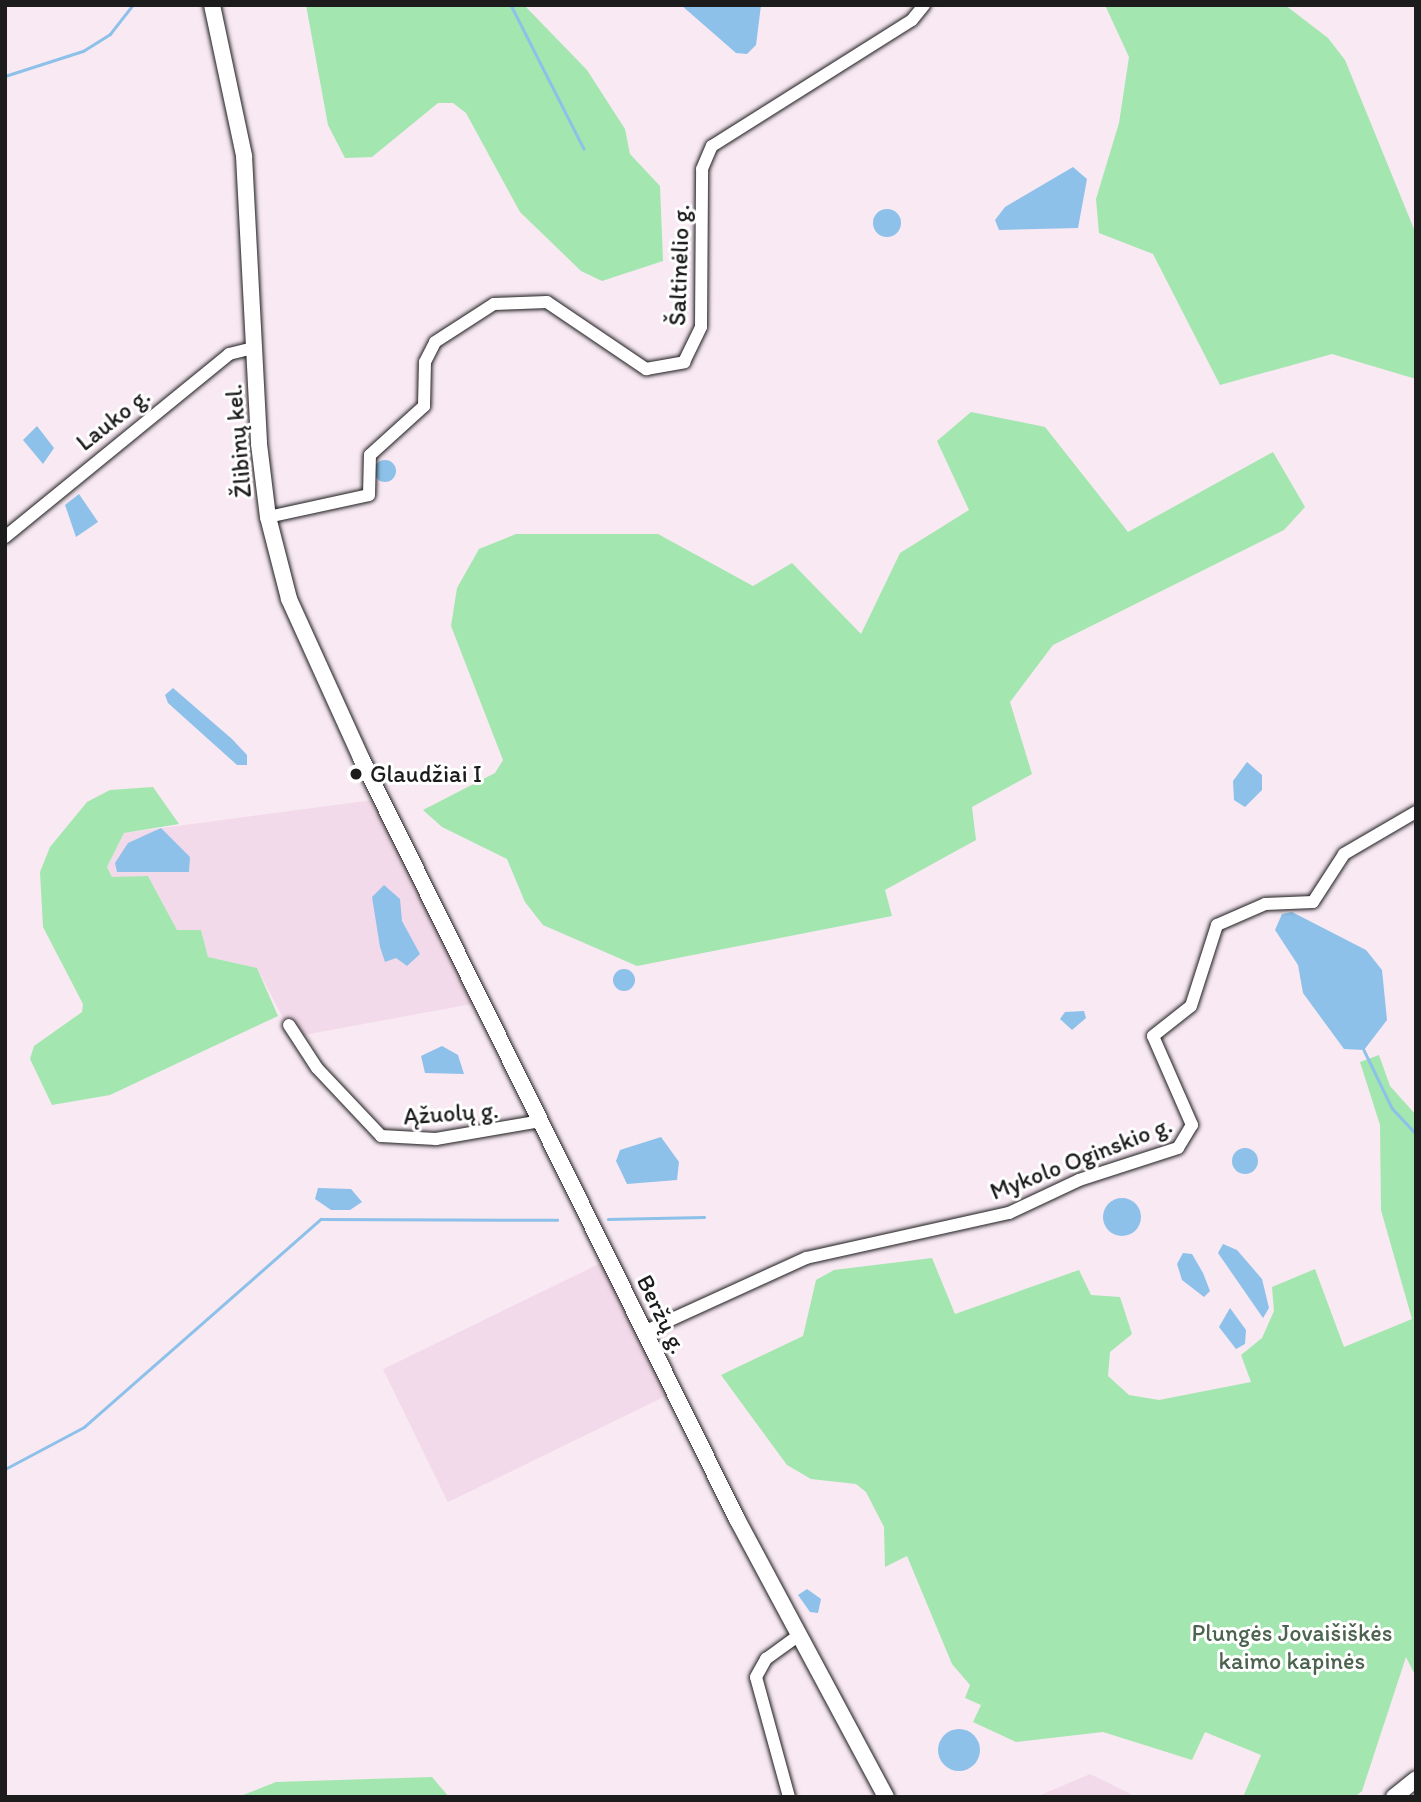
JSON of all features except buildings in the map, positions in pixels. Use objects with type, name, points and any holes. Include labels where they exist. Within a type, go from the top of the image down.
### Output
[{"type":"main road","name":"Žlibinų kel.","points":[[212,5],[244,156],[253,348],[268,517],[298,621],[406,847]]},
{"type":"main road","name":"Beržų g.","points":[[406,847],[798,1636],[887,1797]]},
{"type":"main road","points":[[1394,1797],[1416,1779]]},
{"type":"street","name":"Šaltinėlio g.","points":[[268,517],[369,495],[370,455],[424,406],[425,362],[435,342],[494,304],[528,298],[554,305],[646,369],[684,362],[701,327],[702,169],[712,146],[912,20],[924,5]]},
{"type":"street","name":"Lauko g.","points":[[5,537],[229,354],[253,348]]},
{"type":"street","name":"Mykolo Oginskio g.","points":[[646,1331],[806,1258],[1009,1213],[1079,1180],[1178,1148],[1192,1125],[1153,1035],[1191,1006],[1217,925],[1265,904],[1312,902],[1344,854],[1416,812]]},
{"type":"street","name":"Ąžuolų g.","points":[[289,1025],[317,1068],[381,1136],[436,1139],[541,1121]]},
{"type":"street","points":[[789,1797],[756,1677],[766,1659],[798,1636]]},
{"type":"shaded area","points":[[373,800],[477,1003],[293,1037],[257,968],[208,957],[201,930],[177,930],[148,876],[112,878],[107,867],[124,833]]},
{"type":"shaded area","points":[[605,1261],[670,1394],[448,1502],[383,1369]]},
{"type":"shaded area","points":[[1090,1774],[1137,1797],[1036,1797]]},
{"type":"green space","points":[[306,5],[524,5],[587,70],[625,129],[630,154],[660,186],[663,261],[602,281],[581,271],[520,212],[466,113],[453,103],[438,103],[372,157],[345,158],[328,125]]},
{"type":"green space","points":[[1105,5],[1285,5],[1328,38],[1345,60],[1416,234],[1416,379],[1332,354],[1220,385],[1153,254],[1099,233],[1096,199],[1119,123],[1129,57]]},
{"type":"green space","points":[[971,412],[1045,427],[1128,532],[1273,452],[1305,507],[1284,530],[1053,645],[1010,702],[1032,774],[972,807],[976,840],[885,890],[892,916],[637,966],[543,925],[525,902],[507,859],[442,827],[423,810],[495,773],[503,760],[451,626],[457,588],[479,549],[516,534],[658,534],[753,586],[792,563],[861,634],[900,553],[969,510],[937,441]]},
{"type":"green space","points":[[153,787],[179,824],[124,833],[107,867],[112,877],[148,876],[177,930],[201,930],[208,957],[257,968],[278,1016],[110,1095],[52,1105],[30,1059],[34,1046],[82,1012],[83,1004],[43,927],[40,872],[50,847],[87,802],[110,790]]},
{"type":"green space","name":"Plungės Jovaišiškės kaimo kapinės","points":[[1379,1055],[1390,1086],[1416,1115],[1416,1677],[1406,1657],[1362,1791],[1355,1797],[1243,1797],[1261,1755],[1205,1732],[1192,1760],[1103,1732],[1016,1742],[973,1722],[981,1705],[965,1698],[970,1685],[952,1664],[907,1556],[885,1567],[884,1527],[866,1492],[856,1484],[811,1479],[787,1465],[721,1375],[803,1336],[816,1280],[834,1270],[932,1258],[955,1314],[1079,1270],[1091,1295],[1120,1297],[1132,1334],[1110,1352],[1108,1376],[1129,1395],[1159,1400],[1251,1382],[1241,1355],[1262,1338],[1274,1311],[1272,1287],[1315,1269],[1344,1347],[1412,1319],[1381,1210],[1380,1125],[1360,1062]]},
{"type":"green space","points":[[432,1777],[449,1797],[238,1797],[276,1782]]},
{"type":"water","points":[[681,5],[761,5],[756,45],[747,54],[736,53]]},
{"type":"water","points":[[1073,167],[1087,179],[1078,228],[999,230],[995,220],[1005,207]]},
{"type":"water","points":[[887,209],[897,213],[901,223],[897,233],[887,237],[877,233],[873,223],[877,213]]},
{"type":"water","points":[[37,426],[54,448],[43,464],[23,440]]},
{"type":"water","points":[[385,460],[395,467],[396,471],[389,481],[385,482],[375,475],[374,471],[381,461]]},
{"type":"water","points":[[79,494],[98,522],[76,537],[65,505]]},
{"type":"water","points":[[173,688],[232,739],[247,755],[247,765],[237,765],[168,703],[165,695]]},
{"type":"water","points":[[1247,762],[1262,775],[1262,790],[1245,807],[1234,800],[1233,781]]},
{"type":"water","points":[[161,828],[190,857],[189,872],[117,872],[115,863],[128,843]]},
{"type":"water","points":[[384,885],[400,899],[402,921],[420,954],[407,966],[396,958],[385,962],[380,947],[372,897]]},
{"type":"water","points":[[1292,912],[1366,950],[1382,970],[1387,1020],[1364,1050],[1344,1049],[1303,993],[1298,965],[1275,930],[1282,914]]},
{"type":"water","points":[[624,969],[632,972],[635,980],[632,988],[624,991],[616,988],[613,980],[616,972]]},
{"type":"water","points":[[1084,1011],[1086,1018],[1072,1030],[1060,1019],[1065,1012]]},
{"type":"water","points":[[442,1046],[458,1055],[464,1074],[425,1073],[421,1056]]},
{"type":"water","points":[[661,1137],[679,1162],[677,1180],[627,1184],[616,1161],[620,1150]]},
{"type":"water","points":[[1245,1148],[1254,1152],[1258,1161],[1254,1170],[1245,1174],[1236,1170],[1232,1161],[1236,1152]]},
{"type":"water","points":[[318,1188],[351,1189],[362,1202],[350,1210],[331,1210],[315,1199]]},
{"type":"water","points":[[1122,1198],[1135,1204],[1141,1217],[1135,1230],[1122,1236],[1109,1230],[1103,1217],[1109,1204]]},
{"type":"water","points":[[1223,1244],[1237,1250],[1262,1279],[1269,1308],[1263,1318],[1218,1253]]},
{"type":"water","points":[[1183,1253],[1192,1254],[1203,1273],[1210,1291],[1204,1297],[1182,1280],[1177,1264]]},
{"type":"water","points":[[1230,1308],[1246,1330],[1245,1344],[1236,1349],[1219,1327]]},
{"type":"water","points":[[807,1589],[821,1599],[818,1613],[810,1612],[798,1595]]},
{"type":"water","points":[[959,1729],[974,1735],[980,1750],[974,1765],[959,1771],[944,1765],[938,1750],[944,1735]]},
{"type":"waterway","points":[[5,76],[83,51],[110,34],[133,5]]},
{"type":"waterway","points":[[511,5],[584,149]]},
{"type":"waterway","points":[[1364,1050],[1392,1108],[1416,1134]]},
{"type":"waterway","points":[[608,1219],[704,1217]]},
{"type":"waterway","points":[[5,1469],[84,1427],[321,1219],[557,1220]]},
{"type":"place","name":"Glaudžiai I","points":[[356,774]]}]
